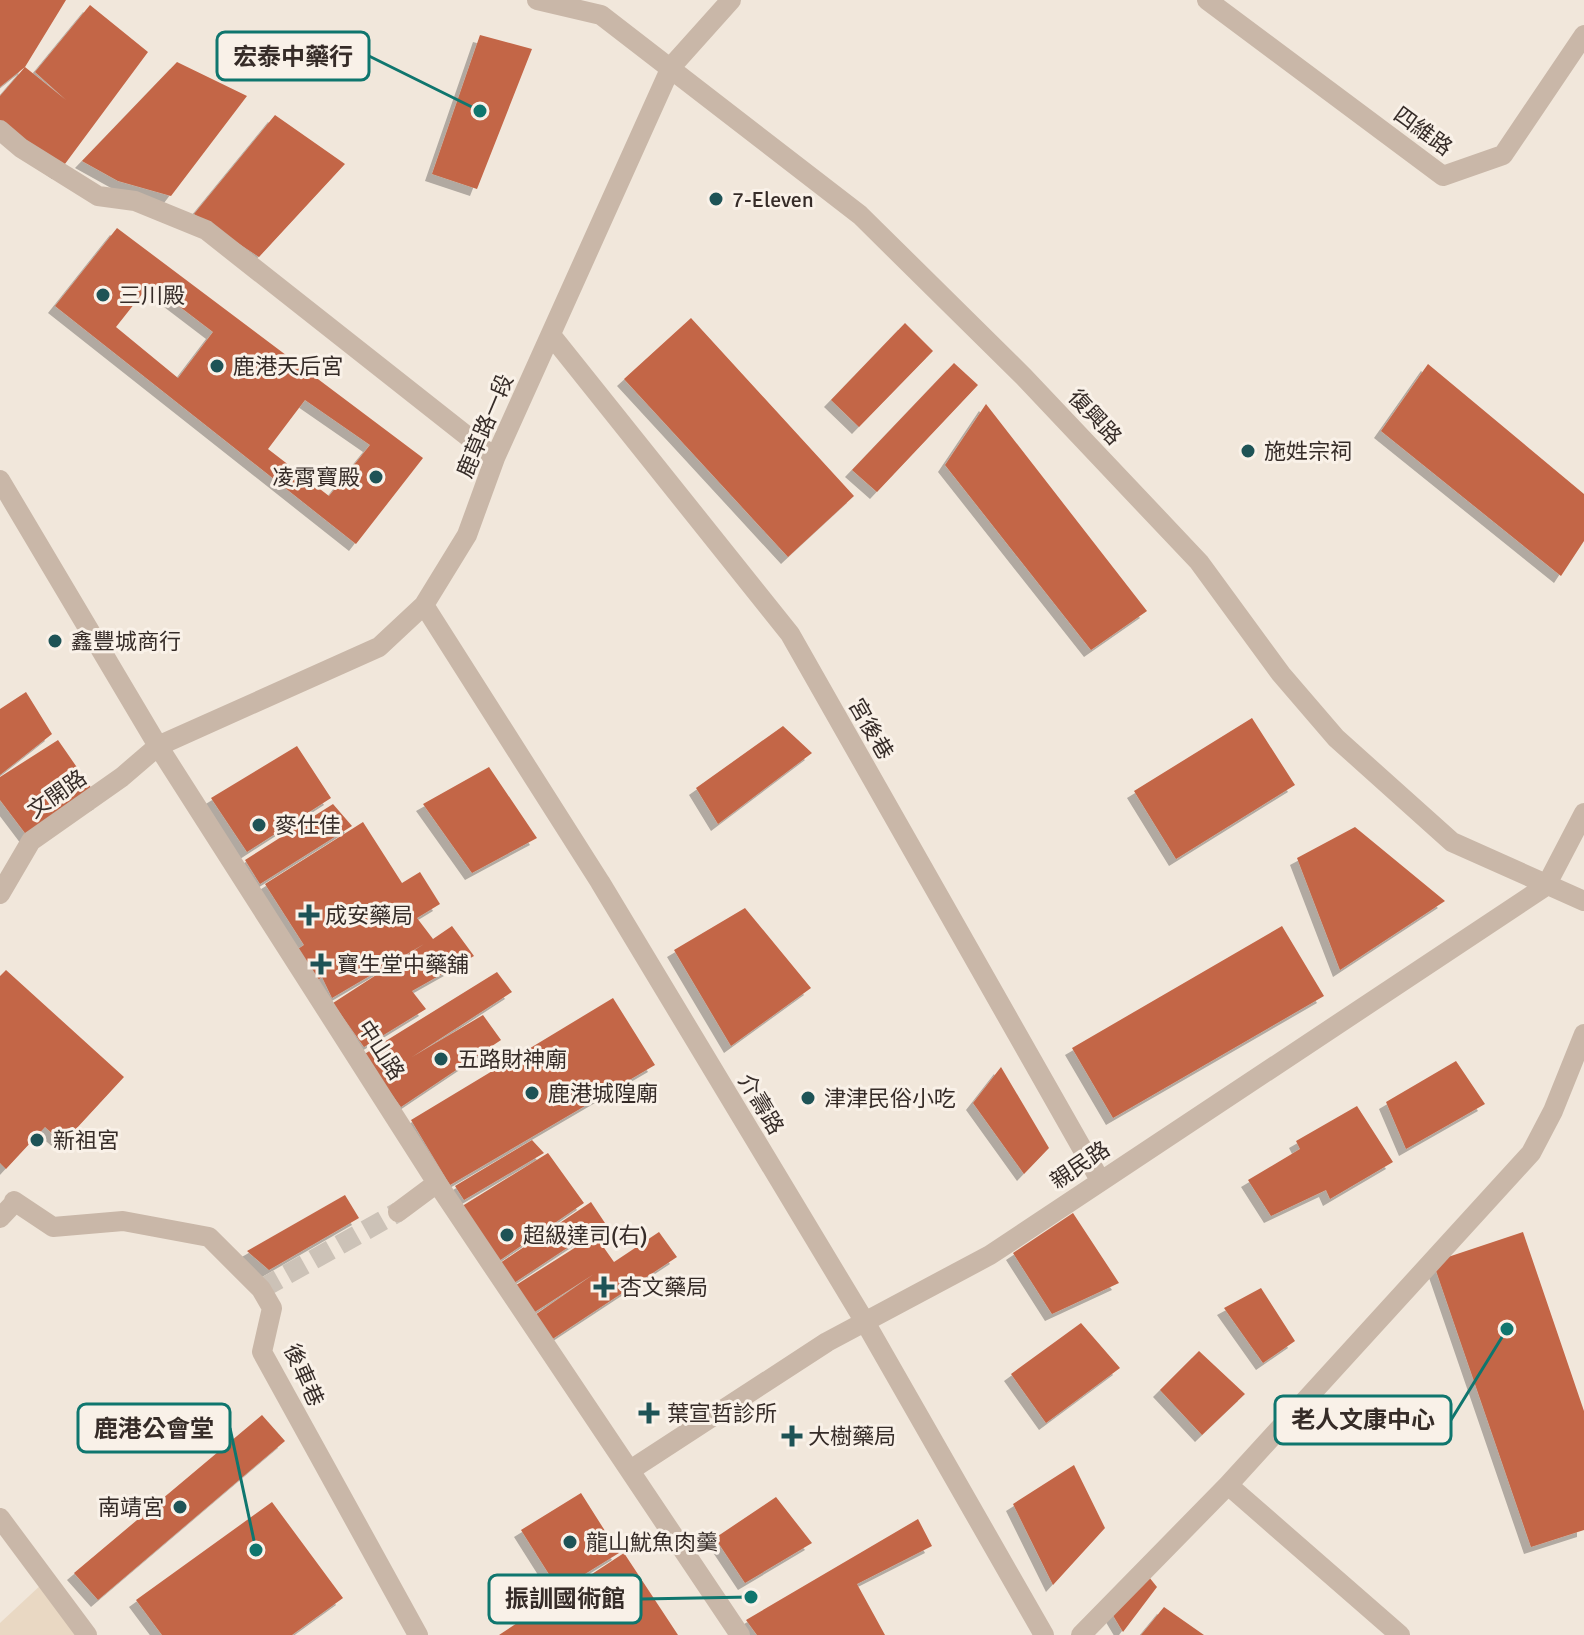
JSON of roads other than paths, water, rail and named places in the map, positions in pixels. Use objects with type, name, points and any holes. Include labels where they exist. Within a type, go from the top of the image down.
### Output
[{"type":"street","name":"復興路","points":[[537,0],[597,8],[860,215],[1024,377],[1199,562],[1281,674],[1336,738],[1452,842],[1584,901]]},
{"type":"street","name":"鹿草路一段","points":[[158,746],[379,647],[424,605],[467,535],[495,458],[671,67],[731,0]]},
{"type":"street","name":"四維路","points":[[1207,0],[1443,176],[1503,155],[1584,35]]},
{"type":"street","points":[[0,130],[32,156],[98,196],[135,201],[206,230],[495,458]]},
{"type":"street","name":"宮後巷","points":[[551,335],[790,634],[1100,1180]]},
{"type":"street","name":"中山路","points":[[0,480],[158,746],[437,1183],[632,1469],[740,1635]]},
{"type":"street","name":"介壽路","points":[[424,605],[600,882],[865,1322],[1044,1635]]},
{"type":"street","name":"文開路","points":[[0,894],[31,841],[122,777],[158,746]]},
{"type":"street","points":[[1546,886],[1584,813]]},
{"type":"street","name":"親民路","points":[[632,1469],[827,1342],[990,1255],[1546,886]]},
{"type":"street","points":[[1081,1635],[1228,1485],[1531,1153],[1553,1111],[1584,1034]]},
{"type":"street","points":[[398,1212],[437,1183]]},
{"type":"street","name":"後車巷","points":[[0,1218],[14,1202],[53,1227],[123,1221],[209,1237],[261,1289],[272,1308],[262,1352],[417,1635]]},
{"type":"street","points":[[1228,1485],[1400,1635]]},
{"type":"street","points":[[0,1518],[87,1635]]},
{"type":"tunnel","points":[[261,1289],[398,1212]]},
{"type":"place","name":"宏泰中藥行","points":[[480,111]]},
{"type":"place","name":"7-Eleven","points":[[716,199]]},
{"type":"place","name":"三川殿","points":[[103,295]]},
{"type":"place","name":"鹿港天后宮","points":[[217,366]]},
{"type":"place","name":"施姓宗祠","points":[[1248,451]]},
{"type":"place","name":"凌霄寶殿","points":[[376,477]]},
{"type":"place","name":"鑫豐城商行","points":[[55,641]]},
{"type":"place","name":"麥仕佳","points":[[259,825]]},
{"type":"place","name":"成安藥局","points":[[309,915]]},
{"type":"place","name":"寶生堂中藥舖","points":[[321,964]]},
{"type":"place","name":"五路財神廟","points":[[441,1059]]},
{"type":"place","name":"鹿港城隍廟","points":[[532,1093]]},
{"type":"place","name":"津津民俗小吃","points":[[808,1098]]},
{"type":"place","name":"新祖宮","points":[[37,1140]]},
{"type":"place","name":"超級達司(右)","points":[[507,1235]]},
{"type":"place","name":"杏文藥局","points":[[604,1287]]},
{"type":"place","name":"老人文康中心","points":[[1507,1329]]},
{"type":"place","name":"葉宣哲診所","points":[[649,1413]]},
{"type":"place","name":"大樹藥局","points":[[792,1436]]},
{"type":"place","name":"南靖宮","points":[[180,1507]]},
{"type":"place","name":"龍山魷魚肉羹","points":[[570,1542]]},
{"type":"place","name":"鹿港公會堂","points":[[256,1550]]},
{"type":"place","name":"振訓國術館","points":[[751,1597]]}]
